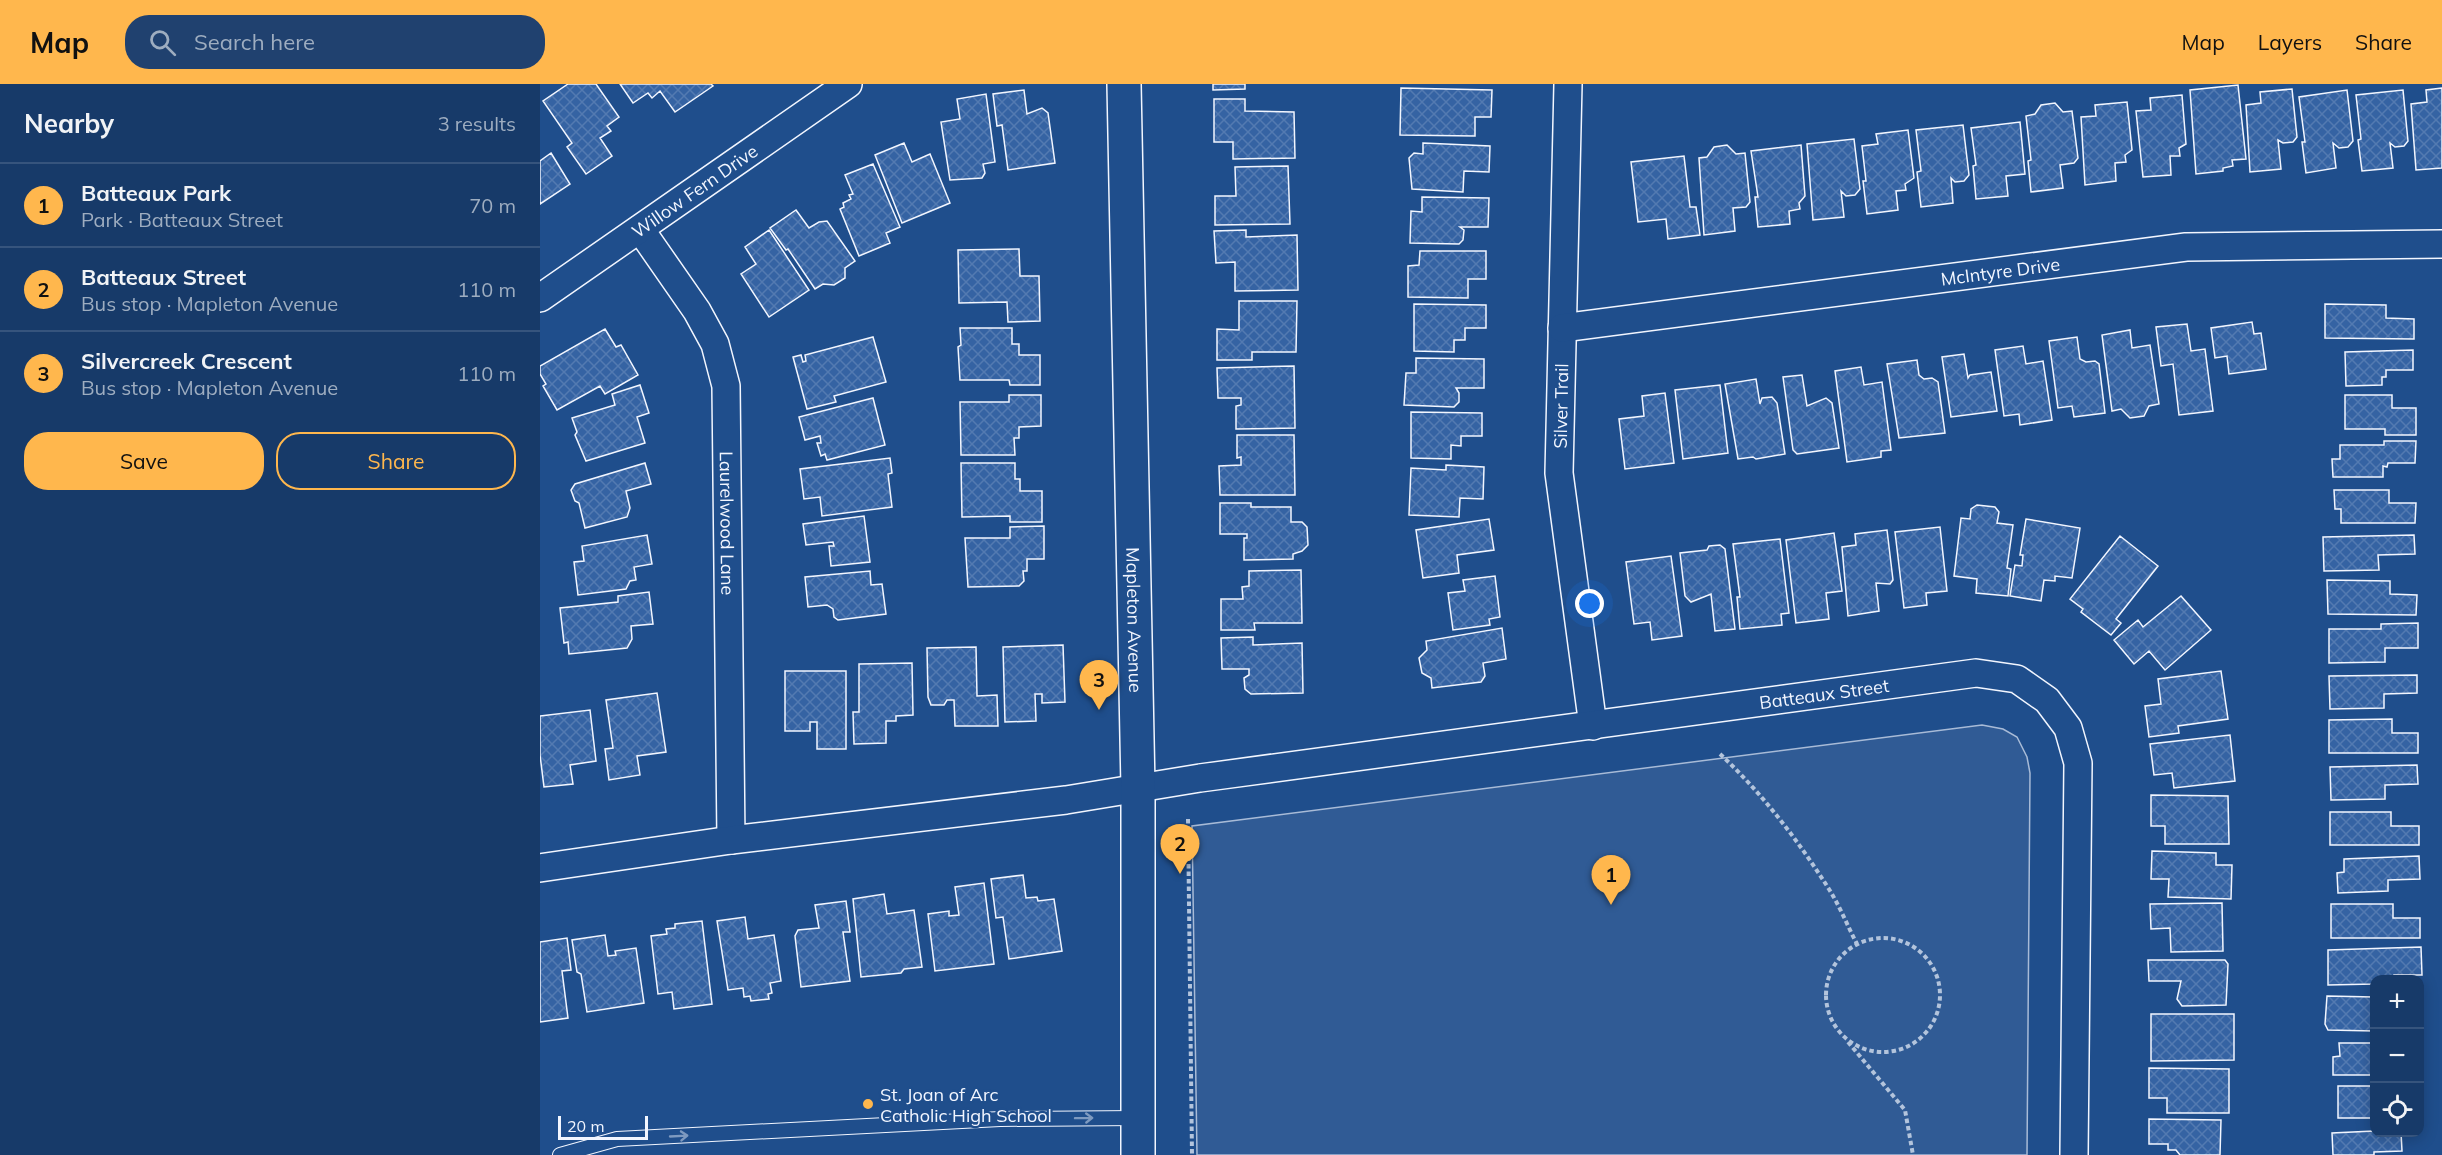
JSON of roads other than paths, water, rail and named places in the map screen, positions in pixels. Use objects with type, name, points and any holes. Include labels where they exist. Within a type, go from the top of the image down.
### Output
[{"type":"street","name":"Willow Fern Drive","points":[[540,298],[848,84]]},
{"type":"street","name":"Mapleton Avenue","points":[[1124,84],[1138,788],[1138,1155]]},
{"type":"street","name":"Silver Trail","points":[[1568,84],[1559,473],[1593,726]]},
{"type":"street","name":"Laurelwood Lane","points":[[640,228],[697,311],[715,344],[726,386],[731,840]]},
{"type":"street","name":"McIntyre Drive","points":[[1562,328],[2186,247],[2442,244]]},
{"type":"street","name":"Batteaux Street","points":[[540,868],[731,840],[1066,800],[1200,778],[1976,673],[2017,679],[2047,700],[2068,728],[2078,763],[2074,1155]]},
{"type":"lane","points":[[560,1155],[617,1139],[1000,1119],[1137,1118]]},
{"type":"place","name":"Silvercreek Crescent","points":[[1099,710]]},
{"type":"place","name":"Batteaux Street","points":[[1180,874]]},
{"type":"place","name":"Batteaux Park","points":[[1611,905]]},
{"type":"place","name":"St. Joan of Arc Catholic High School","points":[[868,1104]]}]
